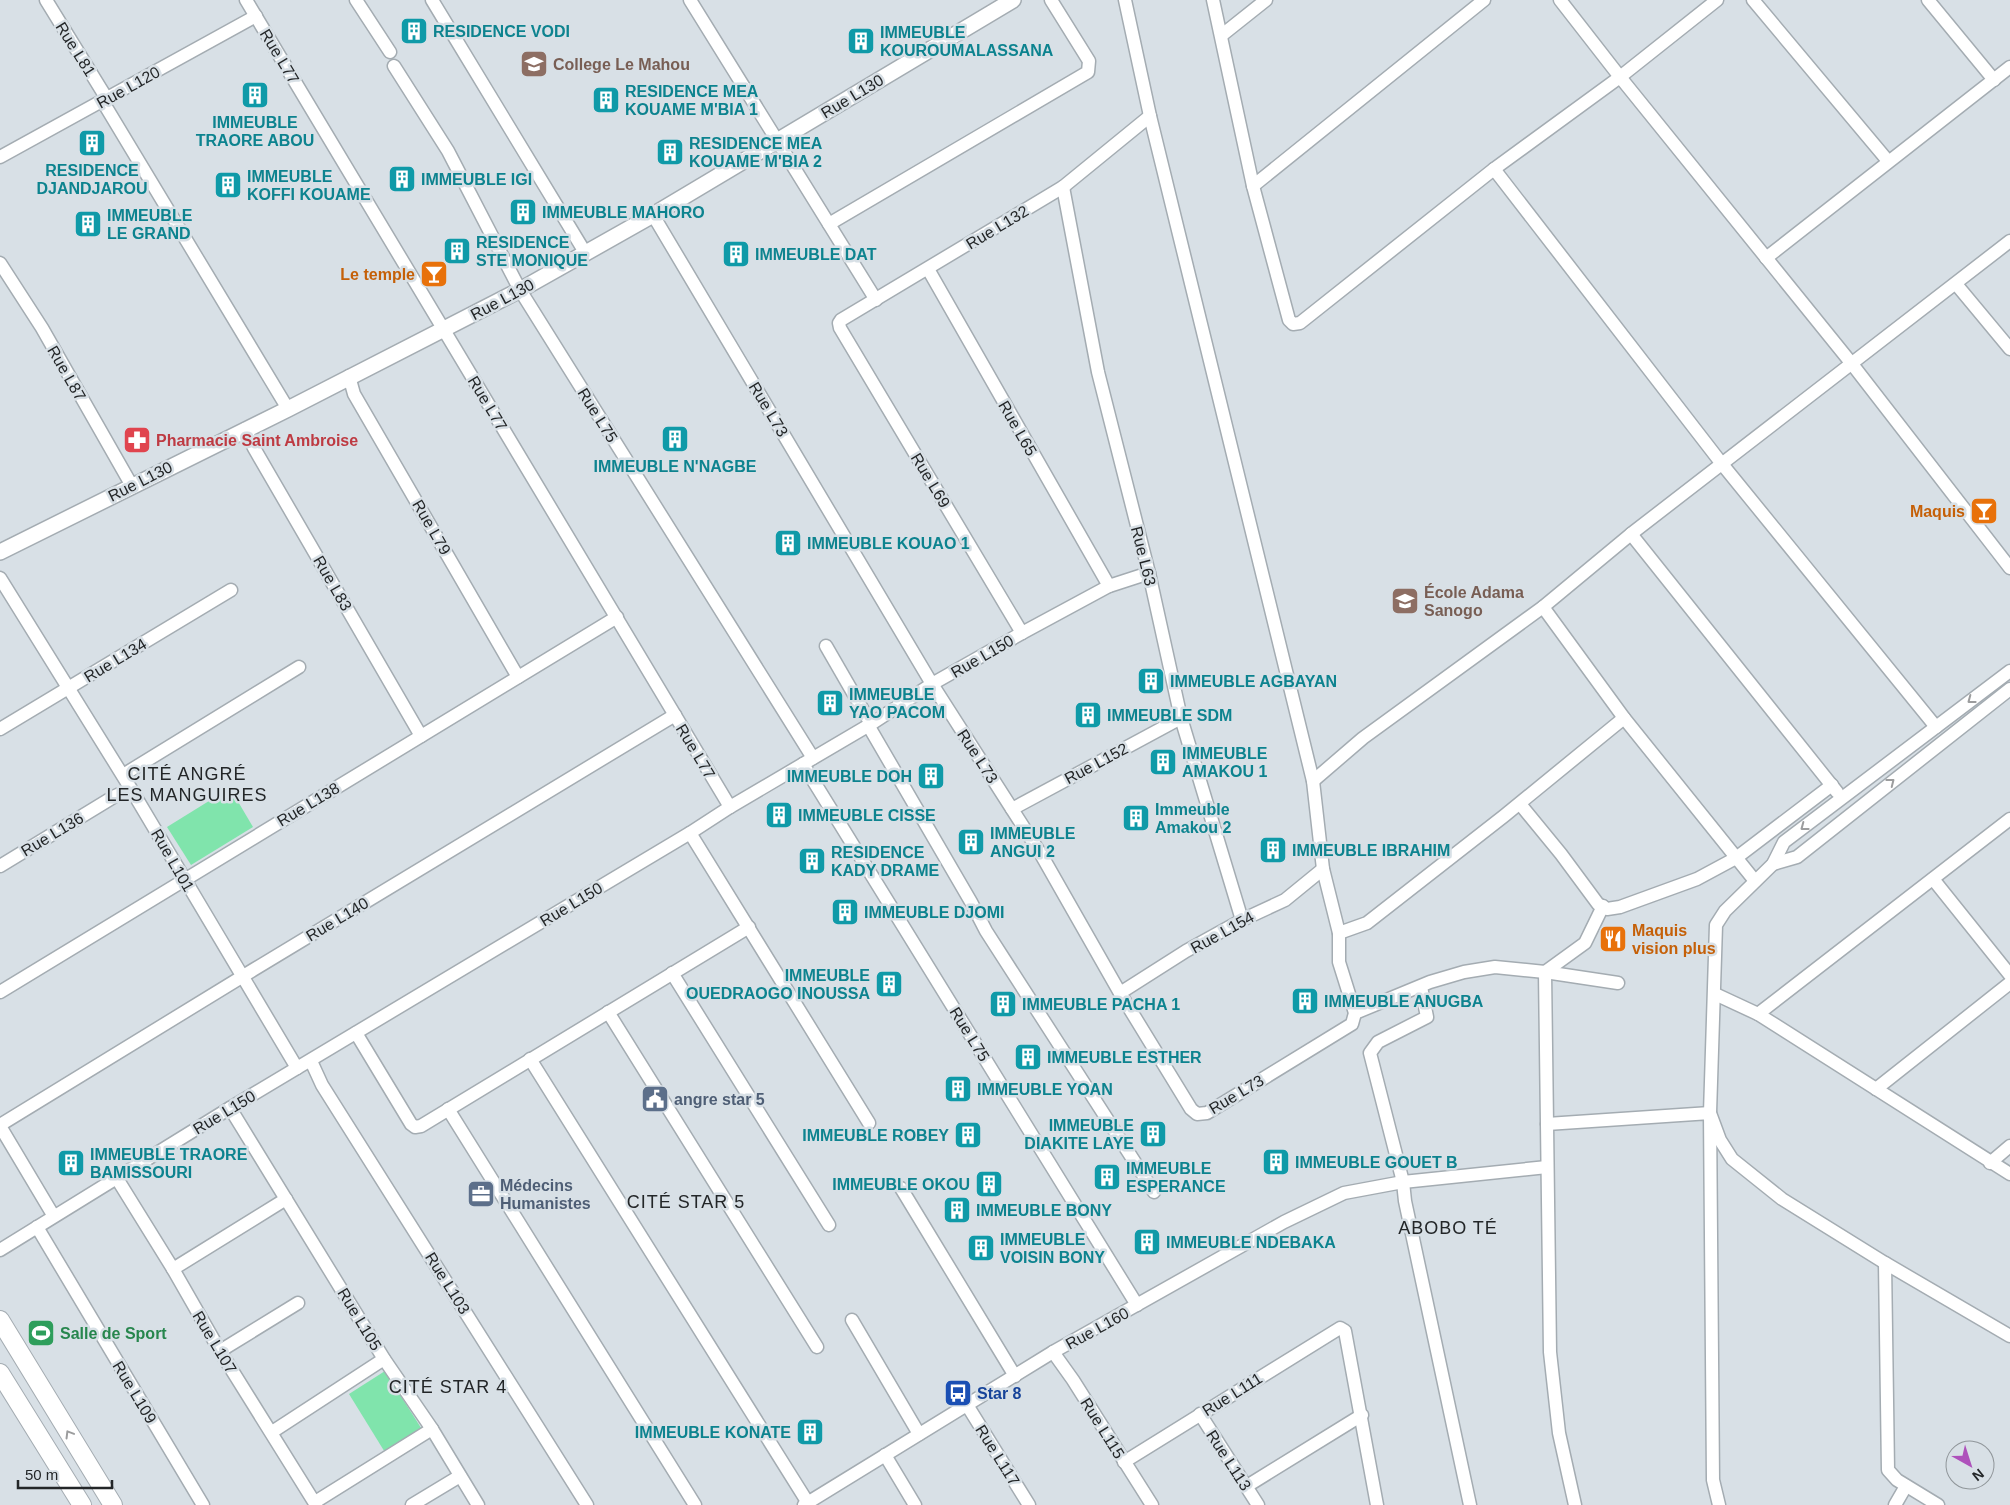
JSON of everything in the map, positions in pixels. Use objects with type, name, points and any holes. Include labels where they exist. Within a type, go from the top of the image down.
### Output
[{"type":"main road","points":[[0,1320],[113,1505]]},
{"type":"main road","points":[[0,1373],[82,1505]]},
{"type":"street","name":"Rue L81","points":[[46,0],[288,409]]},
{"type":"street","name":"Rue L77","points":[[246,0],[730,807]]},
{"type":"street","points":[[356,0],[390,52]]},
{"type":"street","points":[[432,0],[586,254]]},
{"type":"street","points":[[828,224],[894,188],[1088,72],[1089,61],[1051,0]]},
{"type":"street","points":[[1126,0],[1150,116],[1313,781],[1323,869],[1339,933],[1339,962],[1353,1018],[1430,982],[1464,972],[1495,967],[1618,983]]},
{"type":"street","points":[[1213,0],[1253,186],[1289,320],[1293,324],[1300,323],[1494,169],[1620,77],[1717,0]]},
{"type":"street","points":[[1222,35],[1266,0]]},
{"type":"street","points":[[1253,186],[1484,0]]},
{"type":"street","points":[[1560,0],[2008,560]]},
{"type":"street","points":[[1753,0],[1888,161]]},
{"type":"street","points":[[1928,0],[1994,80]]},
{"type":"street","points":[[694,1],[776,141],[876,300]]},
{"type":"street","name":"Rue L130","points":[[0,552],[288,409],[348,376],[444,330],[586,254],[1006,2]]},
{"type":"street","name":"Rue L120","points":[[0,157],[256,16]]},
{"type":"street","name":"Rue L75","points":[[394,66],[448,152],[520,290],[1137,1305]]},
{"type":"street","points":[[1766,258],[2010,67]]},
{"type":"street","name":"Rue L132","points":[[840,328],[839,323],[841,320],[1063,187],[1150,116]]},
{"type":"street","points":[[1494,169],[1722,464],[1936,727]]},
{"type":"street","name":"Rue L63","points":[[1063,187],[1098,372],[1149,573],[1180,718],[1242,920]]},
{"type":"street","name":"Rue L73","points":[[653,215],[932,684],[1042,856],[1120,993],[1191,1109],[1197,1114],[1206,1113],[1353,1018]]},
{"type":"street","points":[[1313,781],[1363,738],[1543,607],[1631,534],[2010,241]]},
{"type":"street","name":"Rue L87","points":[[0,263],[42,328],[132,486]]},
{"type":"street","name":"Rue L65","points":[[928,269],[1108,586]]},
{"type":"street","points":[[1956,284],[2010,349]]},
{"type":"street","name":"Rue L69","points":[[840,328],[1022,633]]},
{"type":"street","name":"Rue L79","points":[[348,376],[354,394],[518,677]]},
{"type":"street","name":"Rue L83","points":[[245,429],[254,448],[421,736]]},
{"type":"street","points":[[1631,534],[1843,798]]},
{"type":"street","name":"Rue L150","points":[[0,1250],[116,1177],[690,833],[932,684],[1108,586],[1149,573]]},
{"type":"street","name":"Rue L101","points":[[0,578],[123,775],[297,1068]]},
{"type":"street","name":"Rue L134","points":[[0,729],[231,590]]},
{"type":"street","points":[[1543,607],[1624,718],[1755,881]]},
{"type":"street","name":"Rue L138","points":[[0,992],[616,618]]},
{"type":"street","points":[[826,646],[986,931],[1154,1192]]},
{"type":"street","points":[[123,775],[300,667]]},
{"type":"street","points":[[1719,1505],[1713,1480],[1710,1114],[1716,925],[1725,911],[1773,864],[1784,842],[2010,671]]},
{"type":"street","points":[[1773,864],[1797,857],[2010,690]]},
{"type":"street","name":"Rue L140","points":[[0,1126],[675,715]]},
{"type":"street","name":"Rue L152","points":[[1012,809],[1180,718]]},
{"type":"street","points":[[1339,933],[1367,923],[1520,804],[1624,718]]},
{"type":"street","points":[[1520,804],[1561,854],[1598,904],[1607,909],[1620,907],[1697,879],[1736,858],[1832,785]]},
{"type":"street","name":"Rue L136","points":[[0,866],[115,796],[131,789]]},
{"type":"street","points":[[1758,1014],[2010,819]]},
{"type":"street","points":[[690,833],[749,926],[869,1124]]},
{"type":"street","name":"Rue L154","points":[[1120,993],[1186,951],[1242,920],[1285,900],[1323,869]]},
{"type":"street","points":[[1933,878],[2010,975]]},
{"type":"street","points":[[1545,972],[1585,944],[1603,906]]},
{"type":"street","points":[[356,1033],[411,1124],[421,1126],[749,926]]},
{"type":"street","points":[[1545,972],[1550,1352],[1558,1433],[1575,1505]]},
{"type":"street","points":[[672,973],[829,1225]]},
{"type":"street","points":[[1876,1090],[2010,983]]},
{"type":"street","points":[[1421,987],[1427,1016],[1378,1042],[1370,1053],[1403,1182],[1405,1201],[1470,1505]]},
{"type":"street","points":[[1715,994],[1758,1014],[2010,1174]]},
{"type":"street","points":[[608,1012],[817,1347]]},
{"type":"street","points":[[530,1059],[806,1504]]},
{"type":"street","name":"Rue L103","points":[[310,1061],[322,1084],[587,1505]]},
{"type":"street","name":"Rue L105","points":[[230,1108],[384,1359],[432,1429],[478,1505]]},
{"type":"street","points":[[448,1109],[695,1505]]},
{"type":"street","points":[[1547,1124],[1710,1114]]},
{"type":"street","points":[[1710,1114],[1720,1140],[1732,1159],[1782,1199],[1885,1263],[2010,1336]]},
{"type":"street","points":[[0,1126],[53,1216]]},
{"type":"street","points":[[1990,1163],[2010,1146]]},
{"type":"street","name":"Rue L160","points":[[806,1504],[1053,1352],[1284,1222],[1344,1193],[1403,1182],[1548,1167]]},
{"type":"street","name":"Rue L107","points":[[116,1177],[173,1269],[220,1351],[315,1504]]},
{"type":"street","points":[[901,1188],[1015,1376]]},
{"type":"street","points":[[173,1269],[286,1199]]},
{"type":"street","name":"Rue L109","points":[[37,1226],[203,1505]]},
{"type":"street","points":[[1885,1263],[1888,1470],[1897,1480],[1938,1505]]},
{"type":"street","points":[[220,1351],[298,1303]]},
{"type":"street","points":[[852,1320],[919,1434]]},
{"type":"street","name":"Rue L111","points":[[1124,1462],[1340,1328],[1345,1331],[1362,1415]]},
{"type":"street","name":"Rue L115","points":[[1053,1352],[1073,1380],[1152,1505]]},
{"type":"street","points":[[272,1432],[384,1359]]},
{"type":"street","name":"Rue L117","points":[[967,1405],[1029,1505]]},
{"type":"street","name":"Rue L113","points":[[1200,1414],[1258,1505]]},
{"type":"street","points":[[1247,1486],[1362,1415],[1376,1504]]},
{"type":"street","points":[[315,1504],[432,1429]]},
{"type":"street","points":[[885,1456],[915,1505]]},
{"type":"street","points":[[412,1505],[460,1476]]},
{"type":"street","points":[[1895,1505],[1906,1486]]},
{"type":"green space","points":[[230,788],[253,827],[191,865],[167,827]]},
{"type":"green space","points":[[385,1371],[423,1431],[386,1454],[349,1394]]},
{"type":"place","name":"RESIDENCE VODI","points":[[414,31]]},
{"type":"place","name":"IMMEUBLE KOUROUMALASSANA","points":[[861,41]]},
{"type":"place","name":"College Le Mahou","points":[[534,64]]},
{"type":"place","name":"IMMEUBLE TRAORE ABOU","points":[[255,95]]},
{"type":"place","name":"RESIDENCE MEA KOUAME M'BIA 1","points":[[606,100]]},
{"type":"place","name":"RESIDENCE DJANDJAROU","points":[[92,143]]},
{"type":"place","name":"RESIDENCE MEA KOUAME M'BIA 2","points":[[670,152]]},
{"type":"place","name":"IMMEUBLE IGI","points":[[402,179]]},
{"type":"place","name":"IMMEUBLE KOFFI KOUAME","points":[[228,185]]},
{"type":"place","name":"IMMEUBLE MAHORO","points":[[523,212]]},
{"type":"place","name":"IMMEUBLE LE GRAND","points":[[88,224]]},
{"type":"place","name":"RESIDENCE STE MONIQUE","points":[[457,251]]},
{"type":"place","name":"IMMEUBLE DAT","points":[[736,254]]},
{"type":"place","name":"Le temple","points":[[434,274]]},
{"type":"place","name":"IMMEUBLE N'NAGBE","points":[[675,439]]},
{"type":"place","name":"Pharmacie Saint Ambroise","points":[[137,440]]},
{"type":"place","name":"Maquis","points":[[1984,511]]},
{"type":"place","name":"IMMEUBLE KOUAO 1","points":[[788,543]]},
{"type":"place","name":"École Adama Sanogo","points":[[1405,601]]},
{"type":"place","name":"IMMEUBLE AGBAYAN","points":[[1151,681]]},
{"type":"place","name":"IMMEUBLE YAO PACOM","points":[[830,703]]},
{"type":"place","name":"IMMEUBLE SDM","points":[[1088,715]]},
{"type":"place","name":"IMMEUBLE AMAKOU 1","points":[[1163,762]]},
{"type":"place","name":"IMMEUBLE DOH","points":[[931,776]]},
{"type":"place","name":"IMMEUBLE CISSE","points":[[779,815]]},
{"type":"place","name":"Immeuble Amakou 2","points":[[1136,818]]},
{"type":"place","name":"IMMEUBLE ANGUI 2","points":[[971,842]]},
{"type":"place","name":"IMMEUBLE IBRAHIM","points":[[1273,850]]},
{"type":"place","name":"RESIDENCE KADY DRAME","points":[[812,861]]},
{"type":"place","name":"IMMEUBLE DJOMI","points":[[845,912]]},
{"type":"place","name":"Maquis vision plus","points":[[1613,939]]},
{"type":"place","name":"IMMEUBLE OUEDRAOGO INOUSSA","points":[[889,984]]},
{"type":"place","name":"IMMEUBLE ANUGBA","points":[[1305,1001]]},
{"type":"place","name":"IMMEUBLE PACHA 1","points":[[1003,1004]]},
{"type":"place","name":"IMMEUBLE ESTHER","points":[[1028,1057]]},
{"type":"place","name":"IMMEUBLE YOAN","points":[[958,1089]]},
{"type":"place","name":"angre star 5","points":[[655,1099]]},
{"type":"place","name":"IMMEUBLE DIAKITE LAYE","points":[[1153,1134]]},
{"type":"place","name":"IMMEUBLE ROBEY","points":[[968,1135]]},
{"type":"place","name":"IMMEUBLE GOUET B","points":[[1276,1162]]},
{"type":"place","name":"IMMEUBLE TRAORE BAMISSOURI","points":[[71,1163]]},
{"type":"place","name":"IMMEUBLE ESPERANCE","points":[[1107,1177]]},
{"type":"place","name":"IMMEUBLE OKOU","points":[[989,1184]]},
{"type":"place","name":"Médecins Humanistes","points":[[481,1194]]},
{"type":"place","name":"IMMEUBLE BONY","points":[[957,1210]]},
{"type":"place","name":"IMMEUBLE NDEBAKA","points":[[1147,1242]]},
{"type":"place","name":"IMMEUBLE VOISIN BONY","points":[[981,1248]]},
{"type":"place","name":"Salle de Sport","points":[[41,1333]]},
{"type":"place","name":"Star 8","points":[[958,1393]]},
{"type":"place","name":"IMMEUBLE KONATE","points":[[810,1432]]},
{"type":"district","name":"CITÉ ANGRÉ LES MANGUIRES","points":[[187,784]]},
{"type":"district","name":"CITÉ STAR 5","points":[[686,1202]]},
{"type":"district","name":"ABOBO TÉ","points":[[1448,1228]]},
{"type":"district","name":"CITÉ STAR 4","points":[[448,1387]]}]
